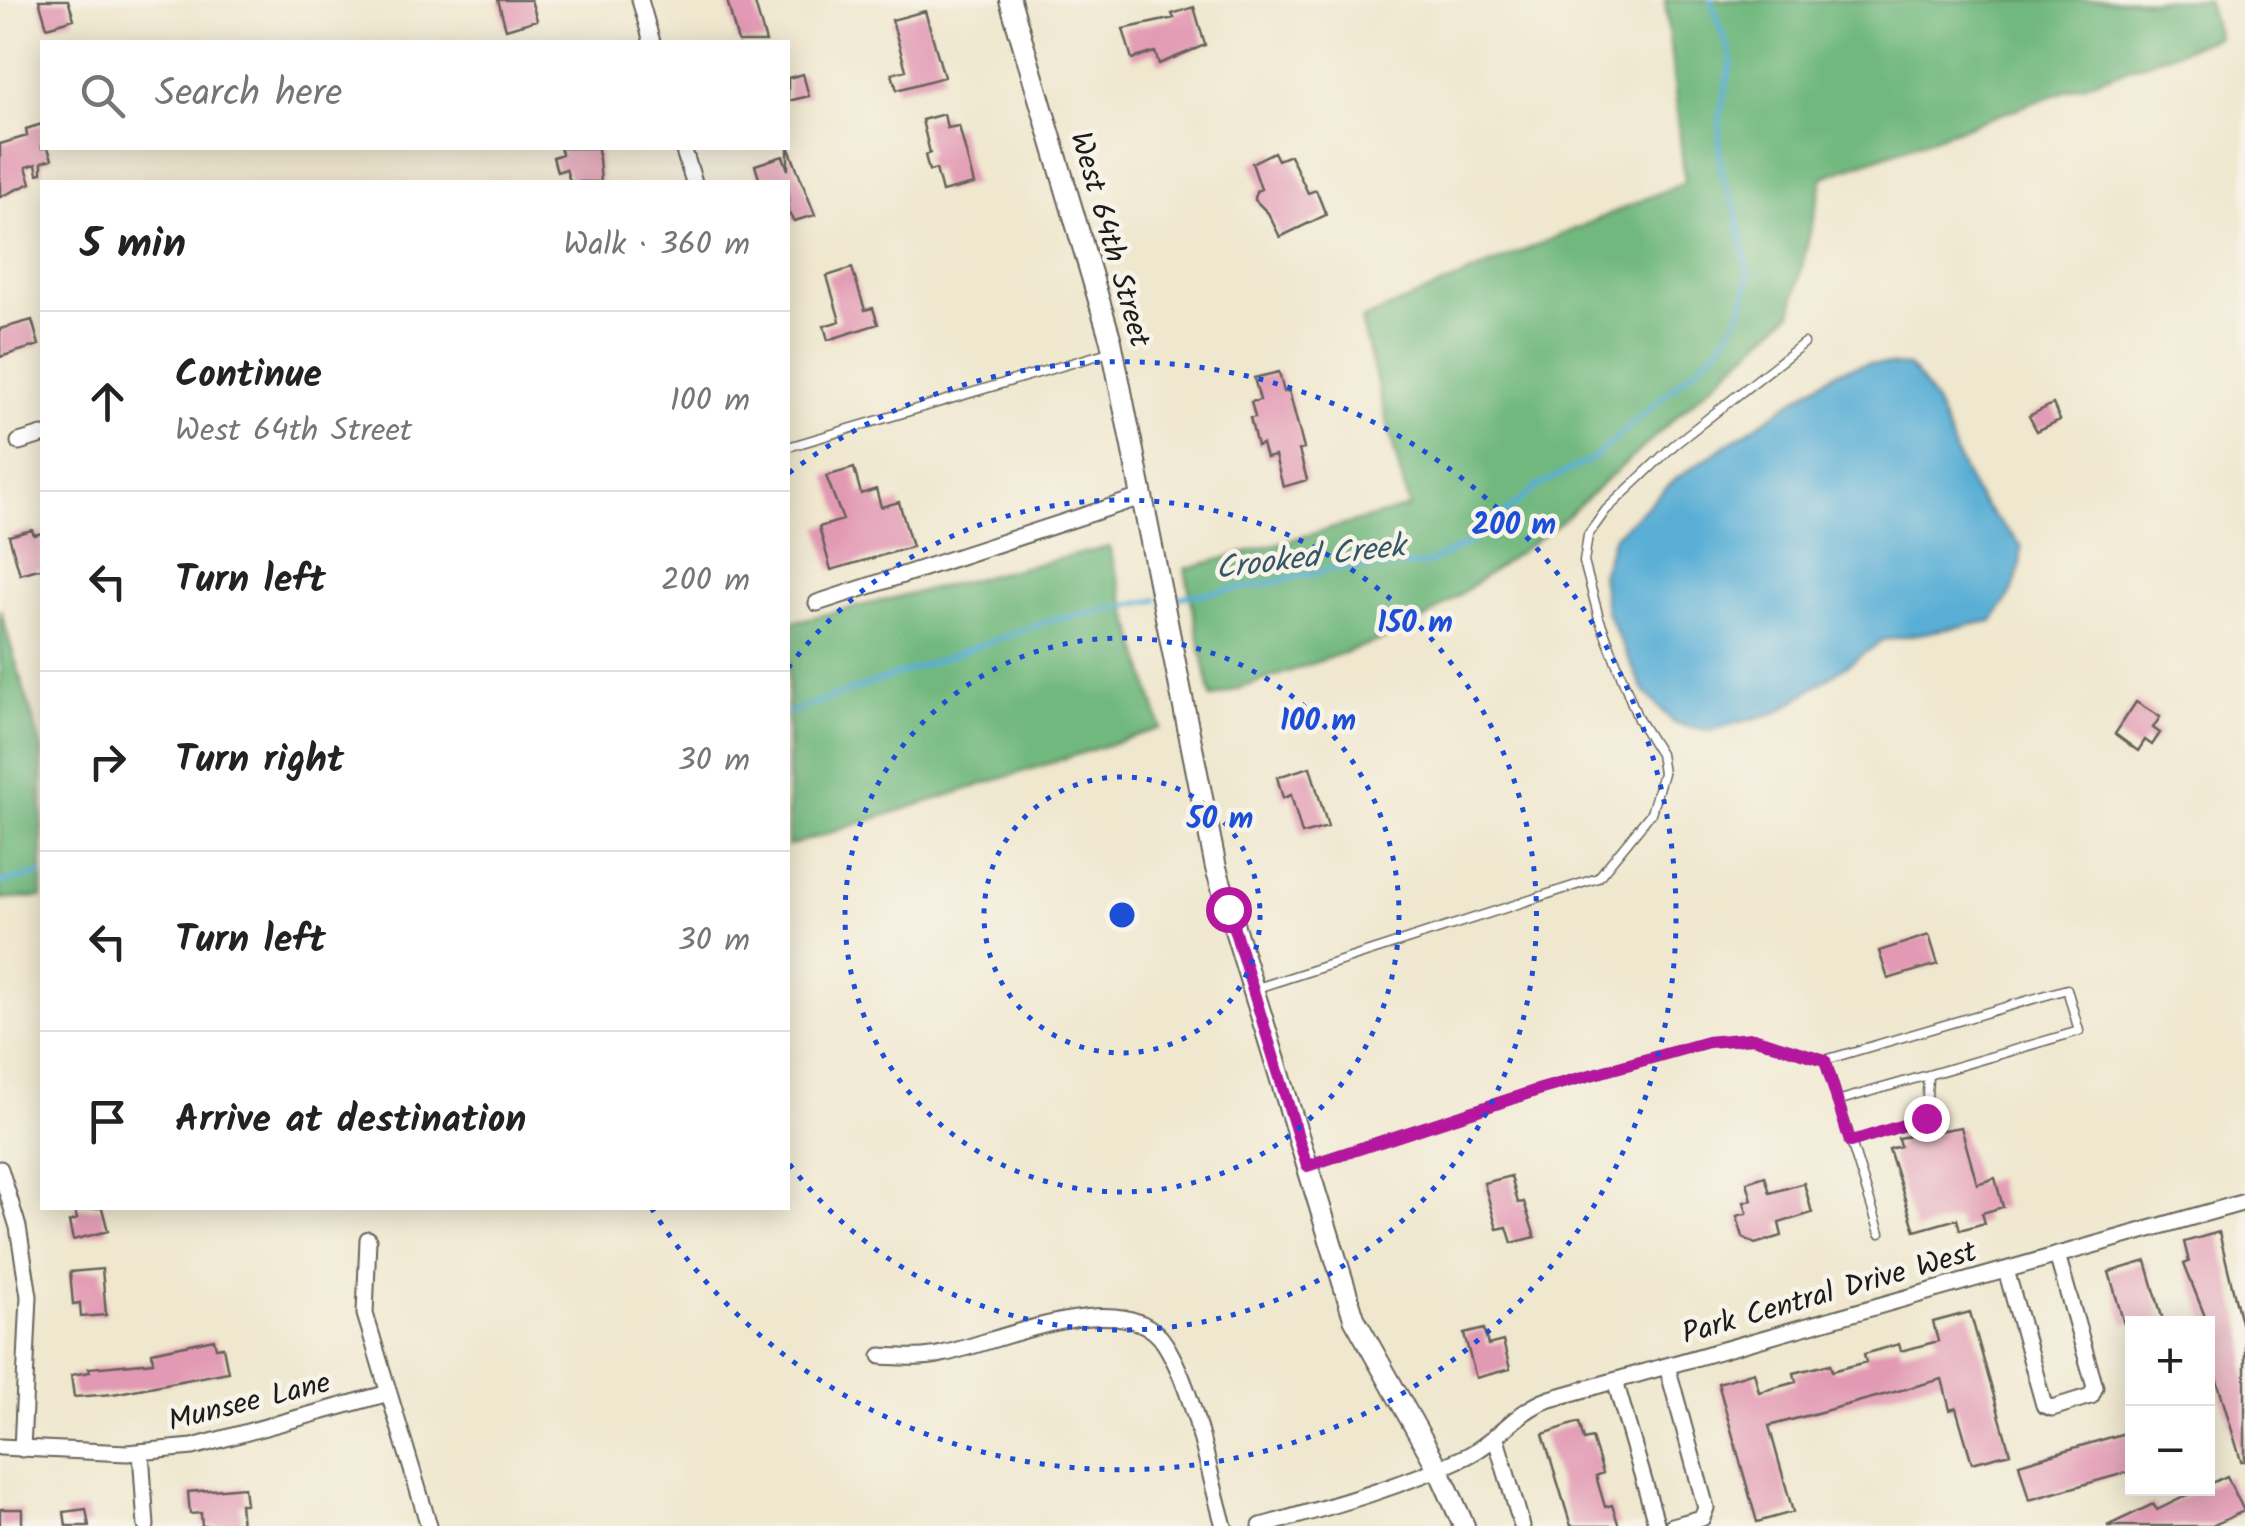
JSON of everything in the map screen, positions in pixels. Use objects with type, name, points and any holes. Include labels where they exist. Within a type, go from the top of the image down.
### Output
[{"type":"street","points":[[640,0],[651,40]]},
{"type":"street","name":"West 64th Street","points":[[1010,0],[1113,351],[1216,868],[1354,1318],[1438,1468],[1464,1526]]},
{"type":"street","points":[[685,150],[693,180]]},
{"type":"street","points":[[19,442],[40,436]]},
{"type":"street","points":[[817,603],[1144,496]]},
{"type":"street","points":[[0,1169],[18,1227],[29,1296],[22,1449]]},
{"type":"street","name":"Park Central Drive West","points":[[1262,1526],[1368,1496],[1470,1454],[1536,1404],[2245,1202]]},
{"type":"street","points":[[368,1239],[366,1314],[428,1526]]},
{"type":"street","name":"Park Central Drive West","points":[[2006,1270],[2044,1405],[2078,1400],[2093,1395],[2096,1388],[2057,1255]]},
{"type":"street","points":[[881,1356],[942,1354],[1073,1318],[1106,1315],[1139,1324],[1164,1341],[1180,1376],[1224,1526]]},
{"type":"street","name":"Park Central Drive West","points":[[1667,1366],[1706,1508],[1702,1518],[1672,1526]]},
{"type":"street","points":[[1615,1381],[1658,1526]]},
{"type":"street","name":"Munsee Lane","points":[[0,1448],[141,1452],[210,1444],[389,1392]]},
{"type":"street","points":[[1495,1436],[1522,1526]]},
{"type":"street","points":[[141,1452],[146,1526]]},
{"type":"lane","points":[[1253,989],[1598,878],[1651,813],[1663,773],[1660,754],[1638,719],[1599,618],[1584,562],[1588,535],[1606,510],[1674,445],[1804,343]]},
{"type":"lane","points":[[790,446],[1113,351]]},
{"type":"lane","points":[[1307,1166],[1541,1089],[1708,1042],[1753,1038],[1825,1060],[2067,989],[2079,1031],[1837,1101]]},
{"type":"lane","points":[[1825,1060],[1880,1233]]},
{"type":"lane","points":[[1850,1142],[1926,1118],[1928,1076]]},
{"type":"green space","points":[[1665,0],[2207,0],[2218,37],[1823,177],[1791,313],[1557,525],[1408,631],[1211,698],[1185,569],[1409,507],[1361,320],[1685,182]]},
{"type":"green space","points":[[1109,547],[1161,728],[790,845],[790,623]]},
{"type":"green space","points":[[0,609],[40,743],[40,897],[0,899]]},
{"type":"water","points":[[1867,363],[1908,366],[1931,396],[1978,497],[2021,545],[2018,577],[2010,594],[1992,621],[1884,640],[1778,712],[1707,731],[1674,723],[1644,691],[1606,611],[1601,574],[1614,536],[1677,478],[1838,371]]},
{"type":"building","points":[[39,0],[68,0],[74,19],[47,27]]},
{"type":"building","points":[[498,0],[531,0],[537,20],[506,29]]},
{"type":"building","points":[[727,0],[754,0],[765,40],[737,40]]},
{"type":"building","points":[[1194,7],[1205,45],[1159,64],[1155,52],[1132,59],[1123,29],[1174,18],[1172,14]]},
{"type":"building","points":[[925,11],[944,77],[897,90],[892,74],[906,70],[892,20]]},
{"type":"building","points":[[803,74],[809,96],[790,101],[790,77]]},
{"type":"building","points":[[944,114],[947,128],[959,126],[974,184],[942,192],[936,169],[929,171],[925,155],[930,153],[922,120]]},
{"type":"building","points":[[40,125],[40,150],[49,150],[52,159],[42,162],[42,173],[38,174],[36,164],[26,167],[31,183],[0,197],[0,144],[27,136],[26,129]]},
{"type":"building","points":[[561,150],[598,150],[601,180],[569,180],[566,169],[557,172],[553,157],[562,154]]},
{"type":"building","points":[[790,150],[815,215],[794,221],[790,215],[790,180],[759,180],[755,165],[783,156],[788,170]]},
{"type":"building","points":[[1274,152],[1278,160],[1290,155],[1308,193],[1316,190],[1326,215],[1280,237],[1268,213],[1255,200],[1256,191],[1261,189],[1252,163]]},
{"type":"building","points":[[852,268],[865,310],[873,308],[878,324],[828,340],[824,326],[840,321],[827,276]]},
{"type":"building","points":[[32,320],[39,345],[0,357],[0,329]]},
{"type":"building","points":[[1279,372],[1284,392],[1289,391],[1304,449],[1299,450],[1307,480],[1283,487],[1275,456],[1266,458],[1262,444],[1257,446],[1250,418],[1255,417],[1251,402],[1260,400],[1254,378]]},
{"type":"building","points":[[2053,404],[2060,420],[2037,431],[2029,416]]},
{"type":"building","points":[[854,468],[861,494],[876,489],[881,507],[899,502],[912,547],[831,570],[819,527],[843,520],[826,476]]},
{"type":"building","points":[[32,530],[34,535],[40,534],[40,569],[20,574],[9,536]]},
{"type":"building","points":[[2136,702],[2160,717],[2153,728],[2160,733],[2152,745],[2145,740],[2138,751],[2115,734]]},
{"type":"building","points":[[1310,767],[1328,827],[1302,834],[1291,795],[1283,798],[1277,777]]},
{"type":"building","points":[[1929,935],[1938,964],[1888,979],[1879,951]]},
{"type":"building","points":[[1961,1127],[1977,1184],[1995,1178],[2003,1207],[1982,1213],[1985,1223],[1960,1230],[1957,1219],[1915,1231],[1889,1149],[1900,1146],[1898,1138]]},
{"type":"building","points":[[1511,1176],[1518,1203],[1524,1202],[1535,1237],[1512,1243],[1507,1227],[1497,1229],[1484,1183]]},
{"type":"building","points":[[1765,1176],[1770,1193],[1804,1183],[1812,1213],[1779,1223],[1782,1236],[1755,1244],[1743,1237],[1737,1216],[1747,1213],[1744,1202],[1752,1200],[1747,1182]]},
{"type":"building","points":[[75,1210],[103,1210],[108,1231],[73,1240],[69,1222],[77,1219]]},
{"type":"building","points":[[2219,1232],[2245,1339],[2245,1461],[2241,1461],[2215,1374],[2215,1316],[2205,1316],[2184,1264],[2189,1262],[2184,1242]]},
{"type":"building","points":[[2146,1261],[2162,1316],[2125,1316],[2124,1324],[2109,1272]]},
{"type":"building","points":[[102,1269],[106,1315],[81,1317],[80,1303],[73,1304],[70,1272]]},
{"type":"building","points":[[1970,1312],[2010,1453],[1972,1463],[1956,1408],[1950,1410],[1942,1379],[1769,1426],[1793,1512],[1757,1522],[1718,1383],[1754,1372],[1759,1392],[1796,1382],[1794,1373],[1830,1364],[1832,1371],[1866,1362],[1864,1354],[1899,1344],[1901,1351],[1938,1341],[1933,1322]]},
{"type":"building","points":[[1484,1329],[1488,1345],[1503,1341],[1510,1369],[1476,1378],[1464,1334]]},
{"type":"building","points":[[214,1339],[216,1348],[223,1347],[228,1372],[113,1394],[74,1397],[71,1375],[90,1372],[89,1368],[153,1362],[152,1352]]},
{"type":"building","points":[[1579,1422],[1584,1440],[1592,1438],[1603,1473],[1596,1476],[1605,1507],[1612,1505],[1619,1526],[1571,1526],[1543,1434]]},
{"type":"building","points":[[2125,1433],[2125,1473],[2029,1500],[2019,1464]]},
{"type":"building","points":[[2227,1476],[2244,1511],[2212,1526],[2107,1526],[2153,1504],[2157,1510],[2186,1496],[2215,1496],[2215,1482]]},
{"type":"building","points":[[244,1487],[246,1504],[240,1504],[242,1526],[202,1526],[201,1513],[190,1514],[188,1492]]},
{"type":"building","points":[[0,1509],[22,1509],[22,1526],[0,1526]]},
{"type":"building","points":[[86,1509],[89,1526],[66,1526],[64,1512]]},
{"type":"waterway","name":"Crooked Creek","points":[[1168,599],[1261,585],[1331,569],[1424,565],[1470,542],[1538,486],[1595,457],[1720,346],[1742,311],[1749,277],[1737,214],[1721,171],[1719,121],[1732,59],[1711,0]]},
{"type":"waterway","name":"Crooked Creek","points":[[790,712],[1049,621],[1157,600]]},
{"type":"waterway","name":"Crooked Creek","points":[[0,883],[40,874]]},
{"type":"route","points":[[1228,909],[1307,1166],[1628,1062],[1708,1042],[1753,1038],[1825,1060],[1850,1142],[1926,1118]]}]
